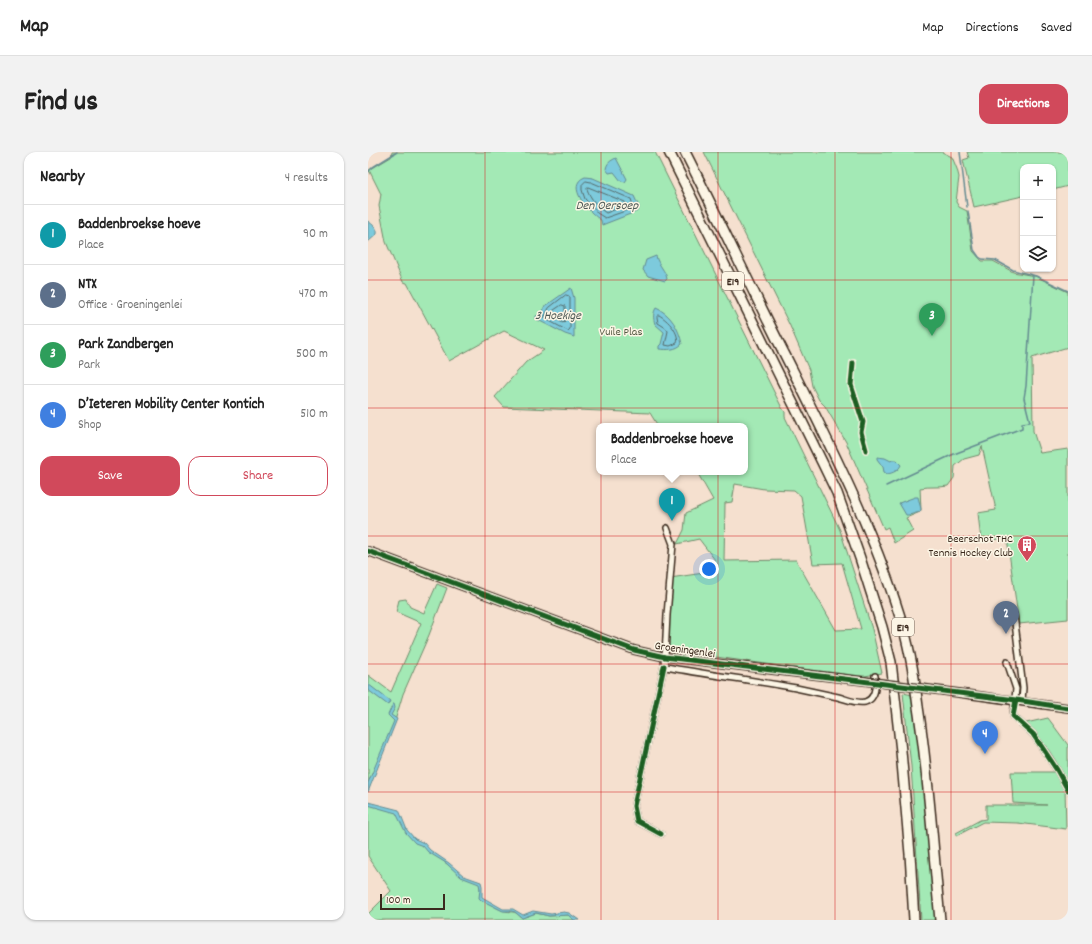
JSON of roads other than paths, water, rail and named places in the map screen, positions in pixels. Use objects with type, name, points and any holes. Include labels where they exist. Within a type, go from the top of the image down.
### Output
[{"type":"highway","name":"E19","points":[[669,152],[837,493],[860,558],[882,627],[891,662],[902,759],[914,920]]},
{"type":"highway","name":"E19","points":[[685,152],[857,501],[875,545],[890,588],[904,632],[923,734],[940,920]]},
{"type":"street","points":[[661,834],[637,821],[634,806],[664,666],[673,544],[667,528]]},
{"type":"street","name":"Groeningenlei","points":[[368,551],[634,650],[665,657],[1068,708]]},
{"type":"street","points":[[1014,616],[1023,688],[1013,716],[1034,734],[1068,790]]},
{"type":"street","points":[[1007,662],[1019,701]]},
{"type":"street","points":[[664,666],[796,688],[864,702],[872,697],[875,690],[875,676]]},
{"type":"water","points":[[616,158],[627,179],[625,182],[621,181],[614,172],[609,173],[606,169],[609,162]]},
{"type":"water","name":"Den Oersoep","points":[[585,177],[593,178],[634,196],[639,207],[638,211],[602,225],[601,220],[591,212],[578,193],[577,186],[579,181]]},
{"type":"water","points":[[368,221],[375,227],[377,234],[368,242]]},
{"type":"water","points":[[656,256],[666,276],[667,279],[665,281],[648,276],[643,270],[646,260]]},
{"type":"water","name":"3 Hoekige","points":[[571,288],[574,298],[574,337],[536,319],[536,316],[542,313],[544,307]]},
{"type":"water","points":[[656,308],[666,314],[674,323],[682,344],[674,348],[659,349],[664,332],[655,324],[654,312]]},
{"type":"water","points":[[877,457],[885,458],[891,461],[896,460],[901,465],[895,471],[887,474],[884,472],[883,467]]},
{"type":"water","points":[[918,497],[921,509],[920,512],[906,515],[899,503]]},
{"type":"water","points":[[368,684],[390,701],[388,705],[368,690]]},
{"type":"water","points":[[393,704],[395,708],[391,715],[397,719],[368,792],[368,783],[394,721],[388,715]]},
{"type":"water","points":[[368,802],[399,810],[407,830],[415,839],[424,843],[430,850],[449,863],[464,876],[481,882],[482,897],[503,909],[513,909],[523,915],[533,911],[551,914],[564,912],[569,913],[579,920],[574,920],[568,915],[549,916],[536,913],[522,918],[515,912],[503,911],[481,900],[479,898],[479,884],[461,877],[446,863],[428,852],[423,846],[415,843],[406,833],[396,813],[368,805]]},
{"type":"waterway","points":[[368,172],[373,167],[397,152]]},
{"type":"waterway","points":[[960,152],[967,207]]},
{"type":"waterway","points":[[968,211],[974,250],[979,257],[982,259],[995,260],[1013,270],[1036,276],[1068,291]]},
{"type":"waterway","points":[[886,486],[954,454],[1022,428],[1022,423],[1030,422],[1024,398],[1033,275]]},
{"type":"place","name":"Park Zandbergen","points":[[932,336]]},
{"type":"place","name":"Baddenbroekse hoeve","points":[[672,521]]},
{"type":"place","name":"Beerschot THC Tennis Hockey Club","points":[[1027,562]]},
{"type":"place","name":"NTX","points":[[1006,634]]},
{"type":"place","name":"D’Ieteren Mobility Center Kontich","points":[[985,754]]},
{"type":"park label","name":"Vuile Plas","points":[[621,331]]}]
